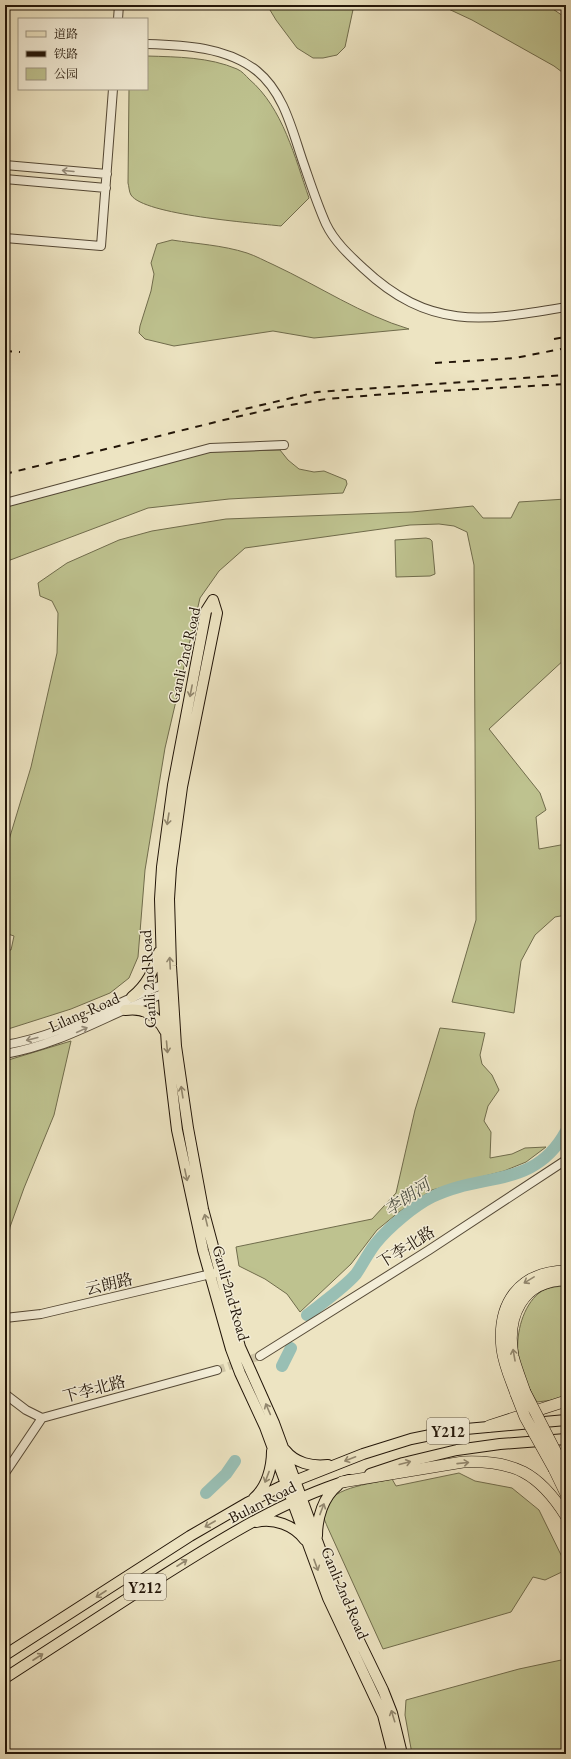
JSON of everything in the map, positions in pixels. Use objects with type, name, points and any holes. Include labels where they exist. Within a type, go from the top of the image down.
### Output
[{"type":"highway","points":[[566,1271],[551,1271],[536,1276],[521,1284],[505,1310],[502,1322],[502,1350],[521,1393],[561,1468],[566,1494]]},
{"type":"highway","points":[[521,1393],[513,1357],[511,1339],[513,1321],[518,1306],[529,1292],[541,1284],[552,1280],[566,1280]]},
{"type":"highway","points":[[489,1426],[566,1401]]},
{"type":"highway","points":[[342,1482],[463,1462],[481,1461],[517,1468],[539,1481],[552,1494],[566,1516]]},
{"type":"main road","name":"Ganli 2nd Road","points":[[214,1273],[194,1212],[177,1130],[166,1031],[168,987],[171,868],[182,787],[217,613],[213,600],[206,611],[173,785],[162,867],[161,940],[168,987],[179,1073],[188,1128],[214,1273],[231,1349],[277,1445],[313,1543],[347,1619],[383,1690],[392,1713],[402,1754]]},
{"type":"main road","points":[[132,997],[150,977],[157,959],[161,940]]},
{"type":"main road","points":[[125,1010],[133,1008],[148,1012],[160,1022],[166,1031]]},
{"type":"main road","name":"Bulan Road","points":[[5,1655],[190,1536],[247,1503],[290,1482],[363,1454],[411,1439],[455,1430],[566,1420]]},
{"type":"main road","name":"Bulan Road","points":[[5,1678],[200,1552],[250,1523],[297,1500],[342,1482],[402,1463],[457,1450],[500,1444],[566,1439]]},
{"type":"main road","points":[[247,1503],[256,1495],[267,1478],[272,1456],[277,1445],[302,1463],[322,1466],[334,1465]]},
{"type":"main road","points":[[250,1523],[260,1521],[283,1524],[313,1543],[322,1509],[333,1489],[342,1482]]},
{"type":"main road","name":"Ganli 2nd Road","points":[[313,1543],[328,1598],[384,1715],[393,1754]]},
{"type":"street","points":[[118,5],[118,18]]},
{"type":"street","points":[[148,44],[208,50],[221,53],[244,63],[265,79],[283,107],[326,224],[339,244],[354,260],[373,278],[393,292],[418,306],[439,314],[471,318],[516,315],[566,307]]},
{"type":"street","points":[[5,238],[101,246],[113,90]]},
{"type":"street","points":[[5,165],[107,174]]},
{"type":"street","points":[[5,179],[106,188]]},
{"type":"street","points":[[5,503],[210,448],[284,445]]},
{"type":"street","name":"Lilang Road","points":[[5,1046],[37,1038],[65,1028],[132,997],[168,987]]},
{"type":"street","name":"Lilang Road","points":[[5,1054],[39,1046],[68,1036],[125,1010],[168,987]]},
{"type":"street","name":"下李北路","points":[[260,1356],[429,1250],[566,1160]]},
{"type":"street","name":"云朗路","points":[[5,1318],[41,1314],[214,1273]]},
{"type":"street","name":"下李北路","points":[[42,1418],[218,1370]]},
{"type":"street","points":[[5,1394],[26,1410],[42,1418],[5,1472]]},
{"type":"green space","points":[[267,5],[354,5],[345,47],[337,55],[323,58],[313,58],[297,48],[276,20]]},
{"type":"green space","points":[[440,5],[547,5],[566,18],[566,75],[554,66],[472,20]]},
{"type":"green space","points":[[148,56],[193,58],[215,62],[237,69],[241,71],[261,91],[271,104],[286,134],[309,198],[281,226],[201,217],[156,208],[140,202],[131,195],[128,183],[129,90],[148,90]]},
{"type":"green space","points":[[172,240],[219,246],[250,254],[291,273],[357,308],[409,329],[314,338],[273,331],[174,346],[145,339],[139,333],[151,291],[154,274],[151,263],[157,244]]},
{"type":"green space","points":[[280,450],[288,460],[299,469],[314,472],[324,471],[346,480],[347,484],[343,493],[229,499],[148,508],[5,562],[5,507],[209,452]]},
{"type":"green space","points":[[566,499],[566,658],[489,729],[540,793],[546,810],[536,817],[539,849],[566,844],[566,915],[555,917],[535,935],[521,961],[514,1013],[452,1002],[476,920],[474,565],[467,532],[454,526],[439,524],[410,525],[245,548],[219,571],[200,598],[165,748],[145,870],[138,957],[129,978],[110,993],[71,1009],[5,1030],[5,950],[11,950],[14,936],[5,933],[5,853],[31,767],[57,653],[58,613],[52,601],[40,596],[38,583],[67,563],[119,540],[152,531],[226,519],[412,512],[473,506],[483,518],[511,518],[519,502]]},
{"type":"green space","points":[[426,538],[432,541],[435,574],[430,576],[396,577],[395,540]]},
{"type":"green space","points":[[440,1028],[485,1033],[480,1055],[482,1064],[492,1075],[499,1090],[488,1106],[484,1121],[491,1132],[490,1158],[512,1154],[525,1148],[546,1147],[526,1162],[504,1171],[432,1190],[399,1212],[377,1230],[351,1264],[300,1312],[287,1294],[265,1279],[239,1266],[236,1247],[372,1219],[396,1193],[415,1110]]},
{"type":"green space","points":[[71,1041],[54,1115],[24,1188],[10,1227],[5,1260],[5,1061]]},
{"type":"green space","points":[[566,1286],[566,1396],[561,1399],[537,1402],[525,1378],[521,1366],[518,1353],[518,1337],[525,1312],[533,1298],[544,1290]]},
{"type":"green space","points":[[459,1473],[475,1481],[512,1488],[539,1510],[566,1565],[566,1570],[545,1580],[533,1577],[511,1612],[383,1649],[325,1522],[324,1516],[326,1505],[340,1492],[362,1485],[392,1479],[396,1486]]},
{"type":"green space","points":[[566,1659],[566,1754],[412,1754],[405,1715],[406,1700],[519,1669]]},
{"type":"waterway","name":"李朗河","points":[[307,1315],[346,1284],[356,1274],[381,1237],[402,1217],[417,1206],[432,1197],[451,1189],[523,1171],[539,1162],[553,1149],[566,1131]]},
{"type":"waterway","name":"李朗河","points":[[282,1366],[291,1348]]},
{"type":"waterway","name":"李朗河","points":[[206,1493],[226,1474],[235,1461]]},
{"type":"tunnel","points":[[217,1370],[260,1356]]},
{"type":"railway","points":[[554,339],[566,337]]},
{"type":"railway","points":[[435,363],[515,358],[566,348]]},
{"type":"railway","points":[[5,351],[20,352]]},
{"type":"railway","points":[[232,412],[317,392],[566,375]]},
{"type":"railway","points":[[5,474],[236,417],[326,399],[566,384]]}]
